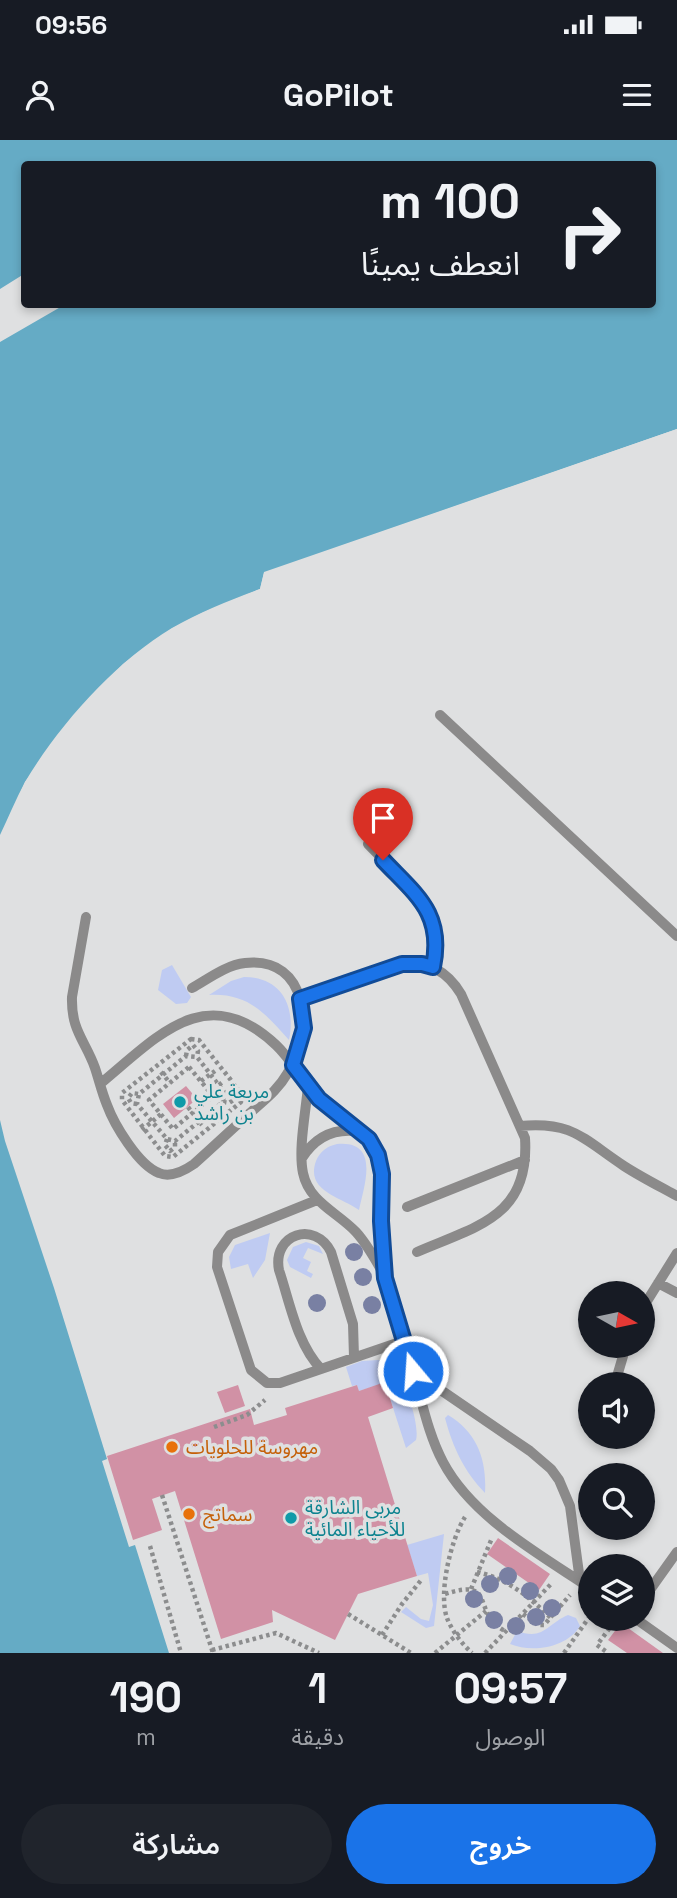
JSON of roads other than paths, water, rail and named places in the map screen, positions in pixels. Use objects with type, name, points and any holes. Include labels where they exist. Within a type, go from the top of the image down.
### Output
[{"type":"lane","points":[[440,715],[677,936]]},
{"type":"lane","points":[[368,844],[420,900],[431,917],[436,937],[433,967]]},
{"type":"lane","points":[[86,917],[74,982],[72,1009],[77,1032],[94,1066],[111,1114],[128,1142],[158,1173],[180,1172],[194,1164],[276,1089],[293,1065],[304,1028],[300,999],[286,976],[266,964],[254,962],[230,967],[192,988]]},
{"type":"lane","points":[[300,999],[402,964],[433,967],[454,982],[461,994],[525,1138],[525,1160],[512,1199],[493,1219],[417,1252]]},
{"type":"lane","points":[[100,1084],[169,1029],[203,1015],[216,1014],[242,1021],[275,1044],[319,1099],[362,1132],[374,1146],[381,1164],[385,1278],[436,1448],[456,1484],[474,1506],[578,1580]]},
{"type":"lane","points":[[309,1086],[302,1159],[306,1183],[317,1200],[356,1232],[385,1278]]},
{"type":"lane","points":[[520,1126],[539,1124],[570,1129],[626,1167],[677,1196]]},
{"type":"lane","points":[[302,1159],[314,1143],[332,1133],[352,1130],[362,1132]]},
{"type":"lane","points":[[407,1207],[525,1160]]},
{"type":"lane","points":[[317,1200],[230,1235],[218,1252],[217,1267],[247,1363],[255,1376],[272,1383],[289,1380],[403,1341]]},
{"type":"lane","points":[[321,1369],[314,1362],[303,1340],[279,1270],[281,1248],[300,1234],[315,1236],[328,1245],[353,1324],[354,1357]]},
{"type":"lane","points":[[655,1288],[677,1253]]},
{"type":"lane","points":[[658,1283],[677,1293]]},
{"type":"lane","points":[[413,1371],[530,1451],[551,1469],[570,1506],[578,1566]]},
{"type":"lane","points":[[655,1585],[675,1560]]},
{"type":"lane","points":[[653,1631],[677,1648]]},
{"type":"place","name":"مربعة علي بن راشد","points":[[180,1102]]},
{"type":"place","name":"مهروسة للحلويات","points":[[172,1447]]},
{"type":"place","name":"سماتج","points":[[189,1514]]},
{"type":"place","name":"مربى الشارقة للأحياء المائية","points":[[291,1518]]}]
